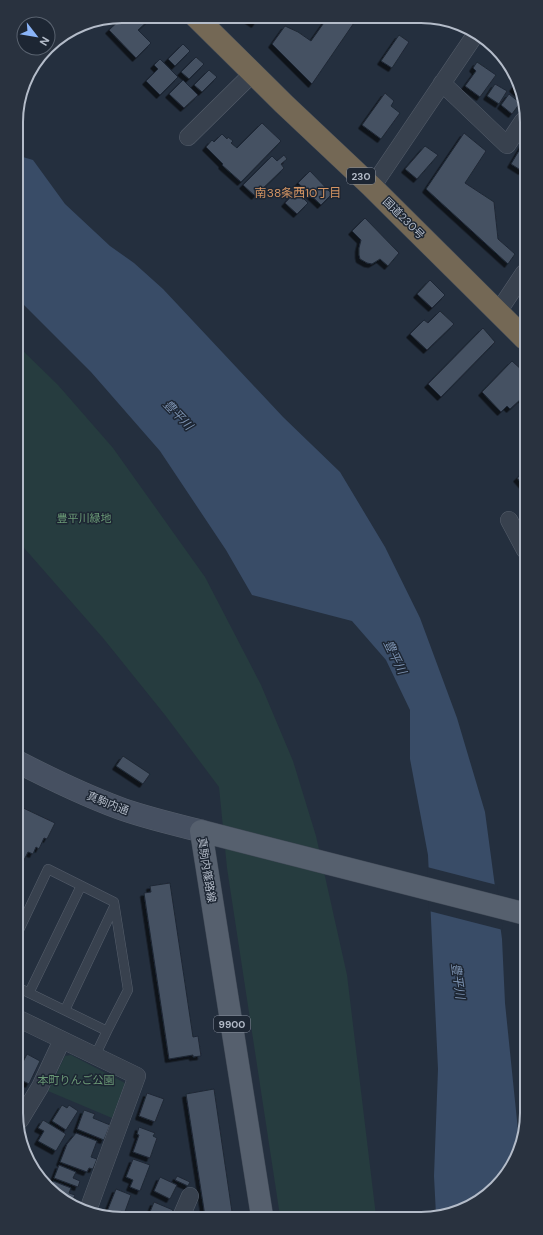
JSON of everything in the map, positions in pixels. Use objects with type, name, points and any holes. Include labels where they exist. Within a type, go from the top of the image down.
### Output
[{"type":"highway","name":"国道230号","points":[[207,23],[253,73],[372,187],[520,334]]},
{"type":"main road","name":"真駒内篠路線","points":[[261,1212],[201,831],[520,912]]},
{"type":"street","points":[[372,187],[473,38]]},
{"type":"street","points":[[188,137],[253,73]]},
{"type":"street","points":[[442,83],[506,145],[520,125]]},
{"type":"street","points":[[498,312],[520,279]]},
{"type":"street","points":[[509,520],[520,541]]},
{"type":"street","name":"真駒内通","points":[[23,764],[78,792],[119,808],[201,831]]},
{"type":"street","points":[[23,1021],[138,1076],[89,1207]]},
{"type":"street","points":[[23,1115],[40,1087],[62,1040]]},
{"type":"street","points":[[183,1212],[190,1196]]},
{"type":"lane","points":[[23,922],[48,869],[114,902],[128,990],[95,1056]]},
{"type":"lane","points":[[29,993],[81,886]]},
{"type":"lane","points":[[65,1010],[114,907]]},
{"type":"lane","points":[[23,990],[107,1031]]},
{"type":"green space","name":"豊平川緑地","points":[[23,351],[58,385],[113,448],[205,577],[261,685],[293,761],[316,836],[347,975],[376,1212],[279,1212],[227,868],[219,787],[165,715],[103,638],[23,547]]},
{"type":"green space","name":"本町りんご公園","points":[[71,1055],[125,1083],[112,1118],[48,1091],[65,1056]]},
{"type":"water","name":"豊平川","points":[[23,157],[33,160],[65,204],[110,246],[134,263],[163,289],[283,417],[340,472],[385,547],[420,618],[457,718],[485,812],[502,939],[505,1003],[518,1131],[512,1151],[503,1168],[486,1187],[465,1202],[453,1207],[436,1211],[434,1176],[438,1069],[428,855],[410,759],[410,710],[386,660],[352,621],[252,595],[226,550],[160,451],[91,372],[23,304]]},
{"type":"pier","points":[[427,867],[497,885],[503,930],[429,911]]},
{"type":"building","points":[[116,23],[146,23],[138,30],[151,43],[136,58],[109,30]]},
{"type":"building","points":[[324,23],[354,23],[312,84],[272,44],[285,26],[298,32],[311,41]]},
{"type":"building","points":[[399,35],[409,42],[392,68],[381,61]]},
{"type":"building","points":[[183,44],[190,51],[175,66],[168,59]]},
{"type":"building","points":[[196,57],[204,64],[189,79],[181,72]]},
{"type":"building","points":[[160,59],[178,77],[160,95],[146,81],[158,69],[154,65]]},
{"type":"building","points":[[477,62],[496,75],[480,97],[465,86],[476,71],[473,68]]},
{"type":"building","points":[[209,70],[217,77],[202,92],[194,85]]},
{"type":"building","points":[[183,80],[198,95],[184,108],[169,94]]},
{"type":"building","points":[[495,84],[507,91],[499,104],[487,96]]},
{"type":"building","points":[[385,93],[394,101],[391,106],[400,113],[381,139],[362,125]]},
{"type":"building","points":[[509,94],[518,101],[518,105],[512,114],[501,105]]},
{"type":"building","points":[[262,123],[281,141],[241,182],[222,165],[223,164],[206,147],[212,140],[214,142],[222,134],[227,139],[228,137],[233,141],[231,143],[237,148]]},
{"type":"building","points":[[464,133],[486,151],[465,183],[494,202],[498,239],[515,254],[508,264],[426,189]]},
{"type":"building","points":[[425,146],[438,155],[417,179],[405,169]]},
{"type":"building","points":[[520,149],[520,170],[511,164]]},
{"type":"building","points":[[284,155],[287,159],[281,164],[284,168],[255,196],[243,185],[272,156],[277,161]]},
{"type":"building","points":[[310,171],[332,194],[321,205],[298,183]]},
{"type":"building","points":[[296,191],[308,203],[297,214],[285,203]]},
{"type":"building","points":[[365,218],[399,253],[388,266],[380,259],[372,264],[360,259],[359,248],[361,240],[352,231]]},
{"type":"building","points":[[430,280],[445,295],[432,308],[417,294]]},
{"type":"building","points":[[440,311],[454,324],[427,350],[410,334],[424,320],[428,323]]},
{"type":"building","points":[[483,328],[495,342],[441,397],[428,384]]},
{"type":"building","points":[[512,361],[520,368],[520,400],[510,409],[507,406],[501,412],[482,392]]},
{"type":"building","points":[[123,756],[150,774],[143,784],[116,766]]},
{"type":"building","points":[[23,808],[55,823],[47,839],[44,838],[39,849],[36,847],[33,854],[28,852],[23,862]]},
{"type":"building","points":[[170,883],[193,1037],[198,1036],[201,1056],[193,1057],[193,1055],[169,1059],[144,893],[151,892],[150,886]]},
{"type":"building","points":[[27,1054],[40,1061],[29,1084],[23,1081],[23,1062]]},
{"type":"building","points":[[214,1089],[232,1212],[204,1212],[186,1094]]},
{"type":"building","points":[[147,1093],[164,1099],[155,1122],[139,1116]]},
{"type":"building","points":[[62,1105],[67,1108],[69,1105],[78,1111],[66,1130],[52,1121]]},
{"type":"building","points":[[84,1110],[95,1114],[93,1118],[110,1125],[104,1140],[77,1129]]},
{"type":"building","points":[[43,1120],[66,1134],[56,1151],[38,1141],[44,1131],[38,1128]]},
{"type":"building","points":[[139,1127],[155,1133],[153,1136],[157,1138],[150,1158],[133,1152],[139,1135],[137,1134]]},
{"type":"building","points":[[76,1133],[97,1141],[91,1157],[97,1159],[93,1169],[89,1168],[87,1172],[60,1162],[67,1144]]},
{"type":"building","points":[[133,1159],[150,1165],[140,1191],[130,1187],[133,1180],[126,1177]]},
{"type":"building","points":[[59,1165],[76,1172],[73,1178],[80,1181],[78,1187],[54,1178]]},
{"type":"building","points":[[177,1176],[190,1182],[188,1186],[175,1180]]},
{"type":"building","points":[[160,1177],[177,1185],[170,1199],[154,1191]]},
{"type":"building","points":[[53,1181],[71,1188],[69,1193],[75,1195],[73,1199],[67,1195],[52,1182]]},
{"type":"building","points":[[116,1189],[131,1195],[125,1212],[107,1211]]},
{"type":"building","points":[[154,1202],[173,1210],[172,1212],[150,1212]]},
{"type":"district","name":"南38条西10丁目","points":[[298,193]]}]
